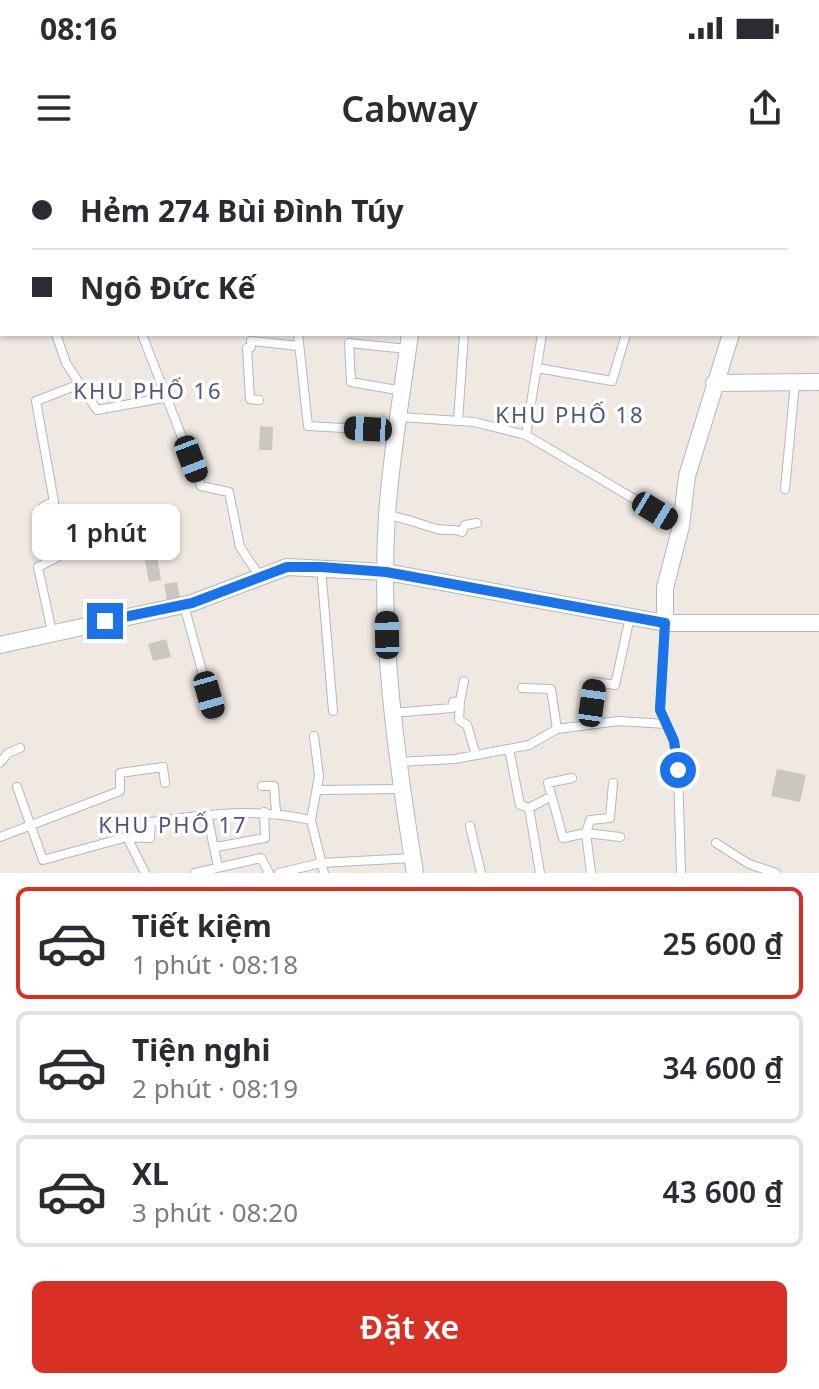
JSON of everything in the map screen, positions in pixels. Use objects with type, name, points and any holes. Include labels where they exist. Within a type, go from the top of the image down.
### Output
[{"type":"street","points":[[665,623],[665,588],[681,526],[687,476],[730,336]]},
{"type":"street","points":[[409,341],[387,515],[386,572],[396,762],[414,866]]},
{"type":"street","points":[[714,383],[819,382]]},
{"type":"street","points":[[0,645],[183,604],[287,567],[386,572],[665,623],[819,623]]},
{"type":"lane","points":[[57,336],[66,363],[97,410],[163,398]]},
{"type":"lane","points":[[298,336],[308,426],[458,421],[526,435],[681,526]]},
{"type":"lane","points":[[458,421],[464,336]]},
{"type":"lane","points":[[526,435],[542,336]]},
{"type":"lane","points":[[537,368],[612,381],[625,336]]},
{"type":"lane","points":[[143,337],[163,398],[201,486],[229,492],[240,547],[260,577]]},
{"type":"lane","points":[[259,400],[250,399],[247,348],[251,347],[251,341],[299,346]]},
{"type":"lane","points":[[403,391],[351,382],[349,343],[409,341]]},
{"type":"lane","points":[[785,489],[795,382]]},
{"type":"lane","points":[[52,632],[38,567],[58,557],[44,506],[54,502],[36,401],[80,384]]},
{"type":"lane","points":[[387,515],[419,520],[439,530],[452,528],[462,532],[465,525],[477,523]]},
{"type":"lane","points":[[321,567],[333,711]]},
{"type":"lane","points":[[183,604],[214,715]]},
{"type":"lane","points":[[588,724],[595,682],[615,685],[630,617]]},
{"type":"lane","points":[[665,623],[660,710],[674,741],[678,770],[681,873]]},
{"type":"lane","points":[[464,681],[459,720],[467,725],[476,755]]},
{"type":"lane","points":[[522,688],[551,689],[557,729]]},
{"type":"lane","points":[[392,713],[452,708],[453,702],[460,701]]},
{"type":"lane","points":[[396,762],[509,749],[529,745],[557,729],[588,724],[618,721],[666,724]]},
{"type":"lane","points":[[314,736],[319,776],[311,820],[324,873]]},
{"type":"lane","points":[[0,763],[8,753],[20,748]]},
{"type":"lane","points":[[509,749],[520,805],[529,808],[550,797]]},
{"type":"lane","points":[[0,837],[120,791],[120,773],[163,767],[165,783]]},
{"type":"lane","points":[[572,778],[548,783],[563,838],[586,833],[620,837]]},
{"type":"lane","points":[[591,873],[586,833],[590,820],[610,818],[613,783]]},
{"type":"lane","points":[[262,786],[274,786],[276,812]]},
{"type":"lane","points":[[17,787],[43,860],[127,837],[150,838],[151,822],[207,814],[264,812],[311,820]]},
{"type":"lane","points":[[317,790],[401,789]]},
{"type":"lane","points":[[529,808],[540,873]]},
{"type":"lane","points":[[216,847],[265,838],[264,812]]},
{"type":"lane","points":[[207,814],[218,867]]},
{"type":"lane","points":[[470,826],[481,873]]},
{"type":"lane","points":[[127,837],[145,873]]},
{"type":"lane","points":[[716,843],[749,864],[776,873]]},
{"type":"lane","points":[[195,873],[218,867],[230,869],[261,858],[269,873]]},
{"type":"lane","points":[[279,873],[321,863],[414,866]]},
{"type":"building","points":[[260,426],[273,427],[272,450],[259,450]]},
{"type":"building","points":[[163,510],[168,534],[149,537],[145,513]]},
{"type":"building","points":[[157,555],[161,580],[149,582],[144,557]]},
{"type":"building","points":[[177,582],[180,598],[167,601],[164,584]]},
{"type":"building","points":[[166,639],[171,657],[153,661],[148,644]]},
{"type":"building","points":[[777,769],[806,775],[800,802],[771,796]]},
{"type":"district","name":"KHU PHỐ 16","points":[[148,391]]},
{"type":"district","name":"KHU PHỐ 18","points":[[570,415]]},
{"type":"district","name":"KHU PHỐ 17","points":[[173,825]]},
{"type":"route","points":[[105,621],[192,603],[287,567],[321,567],[386,572],[665,623],[660,710],[674,741],[678,770]]}]
